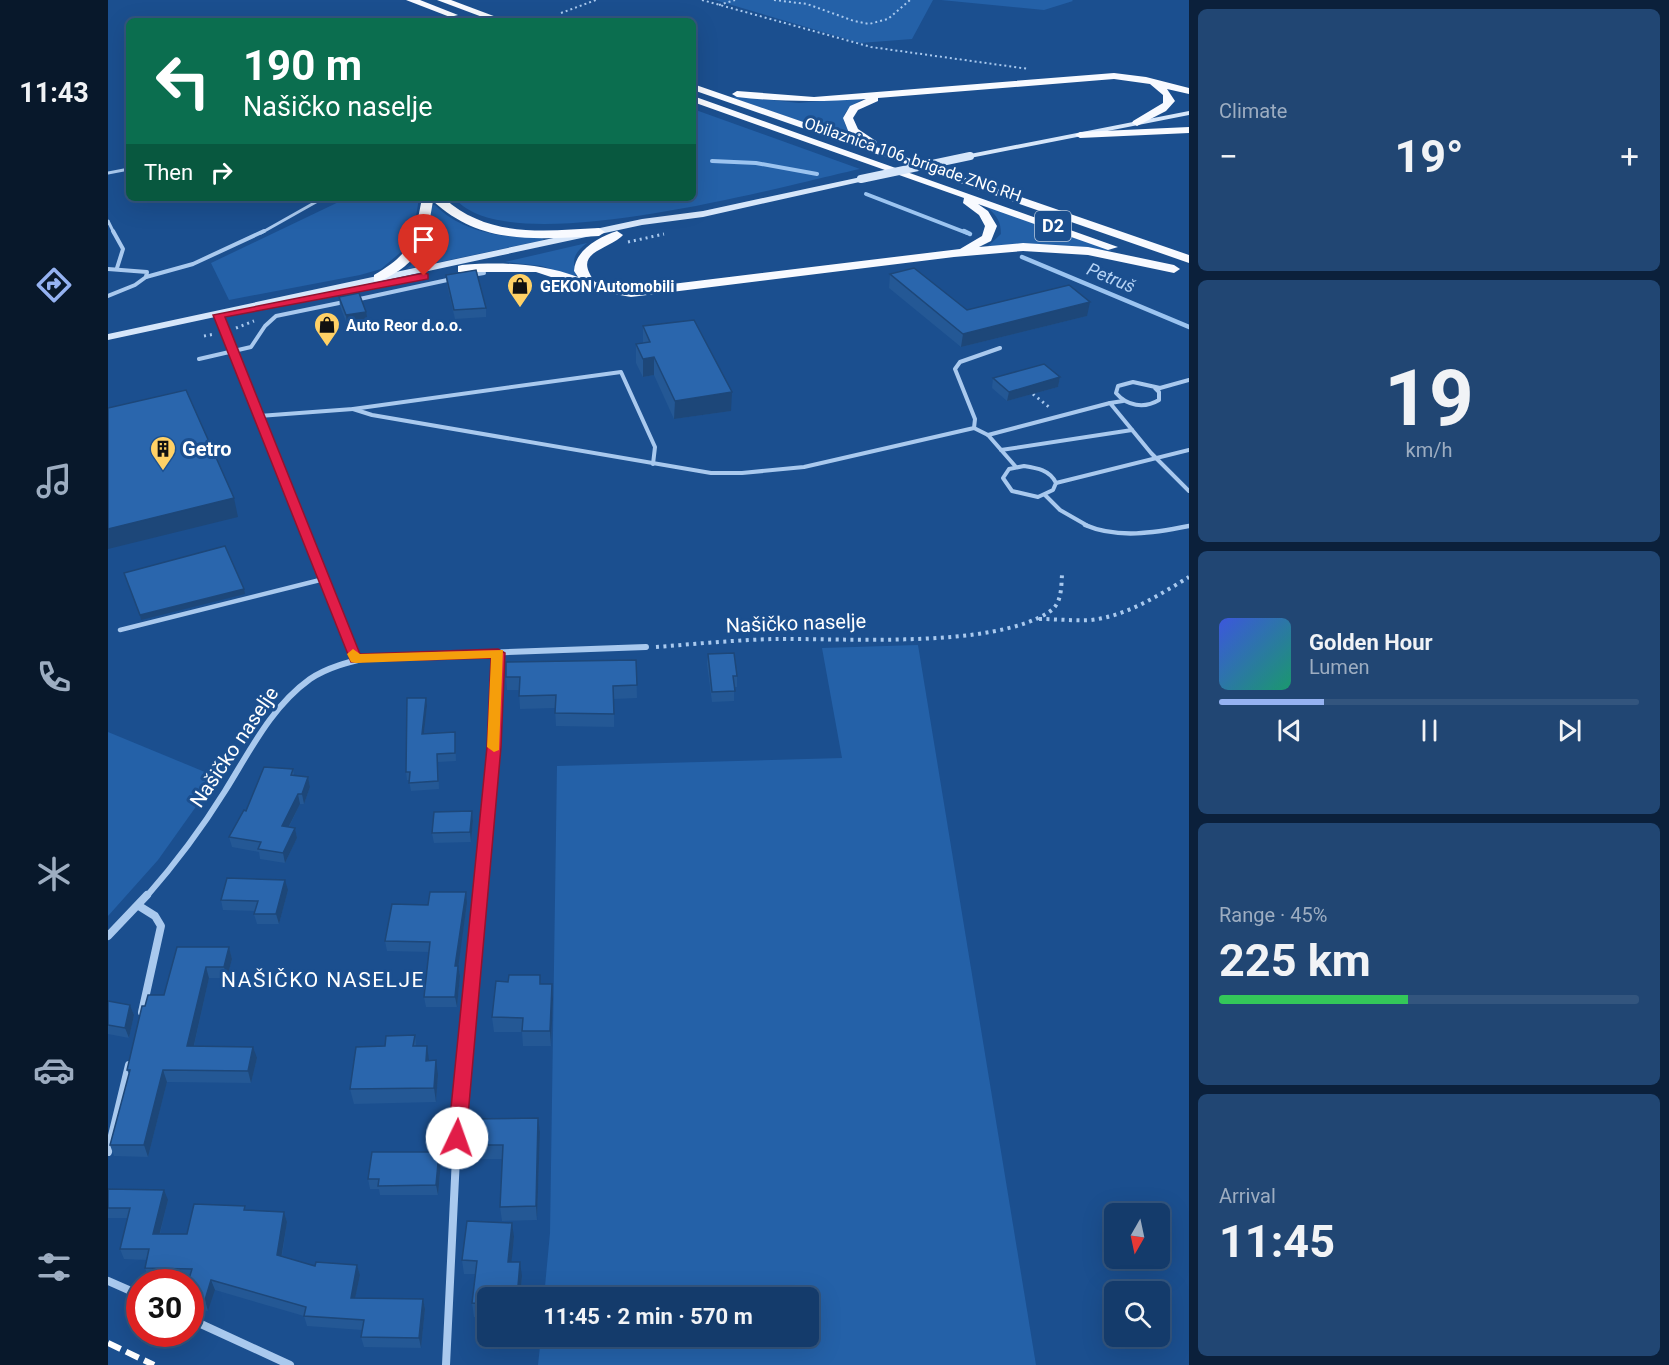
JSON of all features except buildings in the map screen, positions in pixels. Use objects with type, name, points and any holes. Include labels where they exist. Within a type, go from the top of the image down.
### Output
[{"type":"highway","points":[[411,0],[462,18]]},
{"type":"highway","points":[[442,0],[493,18]]},
{"type":"highway","points":[[696,86],[743,96],[778,99],[891,94],[1091,76],[1146,80],[1189,92]]},
{"type":"highway","points":[[1137,123],[1143,117],[1164,109],[1170,101],[1164,90],[1146,80]]},
{"type":"highway","name":"Obilaznica 106. brigade ZNG RH","points":[[696,86],[1189,259]]},
{"type":"highway","points":[[891,94],[854,108],[848,118],[849,124],[859,136],[907,161]]},
{"type":"highway","name":"Obilaznica 106. brigade ZNG RH","points":[[696,100],[1189,274]]},
{"type":"highway","points":[[1080,135],[1189,130]]},
{"type":"highway","points":[[932,183],[977,207],[989,219],[991,226],[987,238],[954,253]]},
{"type":"highway","points":[[378,278],[405,263],[418,247],[427,201]]},
{"type":"highway","points":[[440,201],[449,212],[471,224],[494,231],[538,236],[599,232]]},
{"type":"highway","points":[[592,287],[580,271],[581,259],[590,249],[617,236]]},
{"type":"highway","points":[[1134,240],[1189,252]]},
{"type":"highway","points":[[460,274],[510,266],[536,269],[592,287],[618,292],[645,292],[954,253],[1023,248],[1068,248],[1174,269]]},
{"type":"main road","points":[[108,337],[299,298],[378,278],[599,232],[703,214],[970,156],[1189,113]]},
{"type":"main road","points":[[299,298],[340,294],[460,274],[703,214]]},
{"type":"street","points":[[219,315],[356,659]]},
{"type":"street","name":"Našičko naselje","points":[[108,936],[139,906],[208,817],[278,708],[306,680],[330,667],[356,659],[646,648]]},
{"type":"street","points":[[446,1365],[458,1116],[494,747],[498,653]]},
{"type":"street","points":[[139,906],[155,916],[161,926],[140,1019]]},
{"type":"street","points":[[108,1152],[132,1052]]},
{"type":"street","points":[[108,1281],[126,1289]]},
{"type":"street","points":[[204,1325],[290,1365]]},
{"type":"lane","points":[[108,173],[126,170]]},
{"type":"lane","points":[[108,296],[146,278],[180,271],[224,253],[318,201]]},
{"type":"lane","points":[[108,221],[123,249],[117,268]]},
{"type":"lane","points":[[108,269],[147,272],[146,278]]},
{"type":"lane","points":[[199,359],[234,352],[255,344],[265,326],[276,316],[460,274],[484,273]]},
{"type":"lane","points":[[974,428],[975,419],[955,369],[960,362],[1000,348]]},
{"type":"lane","points":[[259,416],[353,409],[621,372],[655,447],[653,464]]},
{"type":"lane","points":[[1123,401],[1116,389],[1123,383],[1136,382],[1155,388],[1189,380]]},
{"type":"lane","points":[[988,435],[1123,401],[1136,405],[1156,403],[1160,396],[1155,388]]},
{"type":"lane","points":[[1110,404],[1189,491]]},
{"type":"lane","points":[[353,409],[372,415],[653,464],[711,473],[745,475],[781,472],[957,434],[974,428],[988,435],[1016,467]]},
{"type":"lane","points":[[1001,450],[1132,430]]},
{"type":"lane","points":[[1056,483],[1189,450]]},
{"type":"lane","points":[[1016,467],[1042,469],[1054,478],[1056,483],[1055,488],[1045,495],[1029,497],[1007,488],[1003,478],[1009,469],[1016,467]]},
{"type":"lane","points":[[1045,495],[1059,512],[1080,524],[1103,531],[1151,535],[1189,526]]},
{"type":"lane","points":[[120,630],[324,579]]},
{"type":"path","points":[[561,13],[596,0]]},
{"type":"path","points":[[702,0],[871,47],[1036,70]]},
{"type":"path","points":[[719,5],[735,0]]},
{"type":"path","points":[[774,0],[804,4],[854,22],[870,24],[890,17],[897,8],[910,0]]},
{"type":"path","points":[[204,336],[276,316]]},
{"type":"path","points":[[1033,394],[1060,416]]},
{"type":"path","name":"Našičko naselje","points":[[646,648],[772,639],[887,639],[1008,628],[1038,619],[1052,611],[1060,600],[1062,575]]},
{"type":"path","points":[[1038,619],[1094,619],[1122,612],[1148,601],[1189,577]]},
{"type":"shaded area","points":[[715,0],[933,0],[912,39],[860,43]]},
{"type":"shaded area","points":[[941,0],[1072,0],[1073,1],[1044,10]]},
{"type":"shaded area","points":[[736,96],[799,103],[861,97],[863,99],[849,108],[844,117],[846,127],[856,140],[733,98]]},
{"type":"shaded area","points":[[696,110],[860,169],[713,203],[586,222],[529,224],[484,216],[460,201],[696,201]]},
{"type":"shaded area","points":[[341,201],[419,201],[413,236],[406,252],[401,252],[381,269],[229,300],[211,263]]},
{"type":"shaded area","points":[[435,205],[457,222],[470,228],[513,237],[541,237],[544,240],[407,269],[419,255],[427,240],[430,206]]},
{"type":"shaded area","points":[[988,208],[1113,251],[1025,244],[991,248],[988,246],[1001,234],[1001,230],[998,220]]},
{"type":"shaded area","points":[[587,243],[575,257],[574,265],[577,275],[571,276],[542,266],[505,262]]},
{"type":"shaded area","points":[[918,645],[1036,1365],[538,1365],[540,1347],[819,1347],[819,1287],[545,1287],[550,1233],[557,766],[842,758],[822,648]]},
{"type":"shaded area","points":[[108,732],[217,777],[158,860],[108,916]]},
{"type":"waterway","name":"Petruš","points":[[712,161],[756,163],[817,174]]},
{"type":"waterway","name":"Petruš","points":[[866,194],[967,233]]},
{"type":"waterway","name":"Petruš","points":[[964,231],[970,234]]},
{"type":"waterway","name":"Petruš","points":[[1022,257],[1189,327]]},
{"type":"railway","points":[[108,1343],[154,1365]]},
{"type":"slow traffic","points":[[353,654],[356,659],[498,653],[494,747]]},
{"type":"place","name":"GEKON Automobili","points":[[520,309]]},
{"type":"place","name":"Auto Reor d.o.o.","points":[[327,348]]},
{"type":"place","name":"Getro","points":[[163,472]]},
{"type":"district","name":"NAŠIČKO NASELJE","points":[[323,980]]},
{"type":"route","points":[[424,276],[340,294],[299,298],[219,315],[356,659],[498,653],[494,747],[457,1138]]}]
